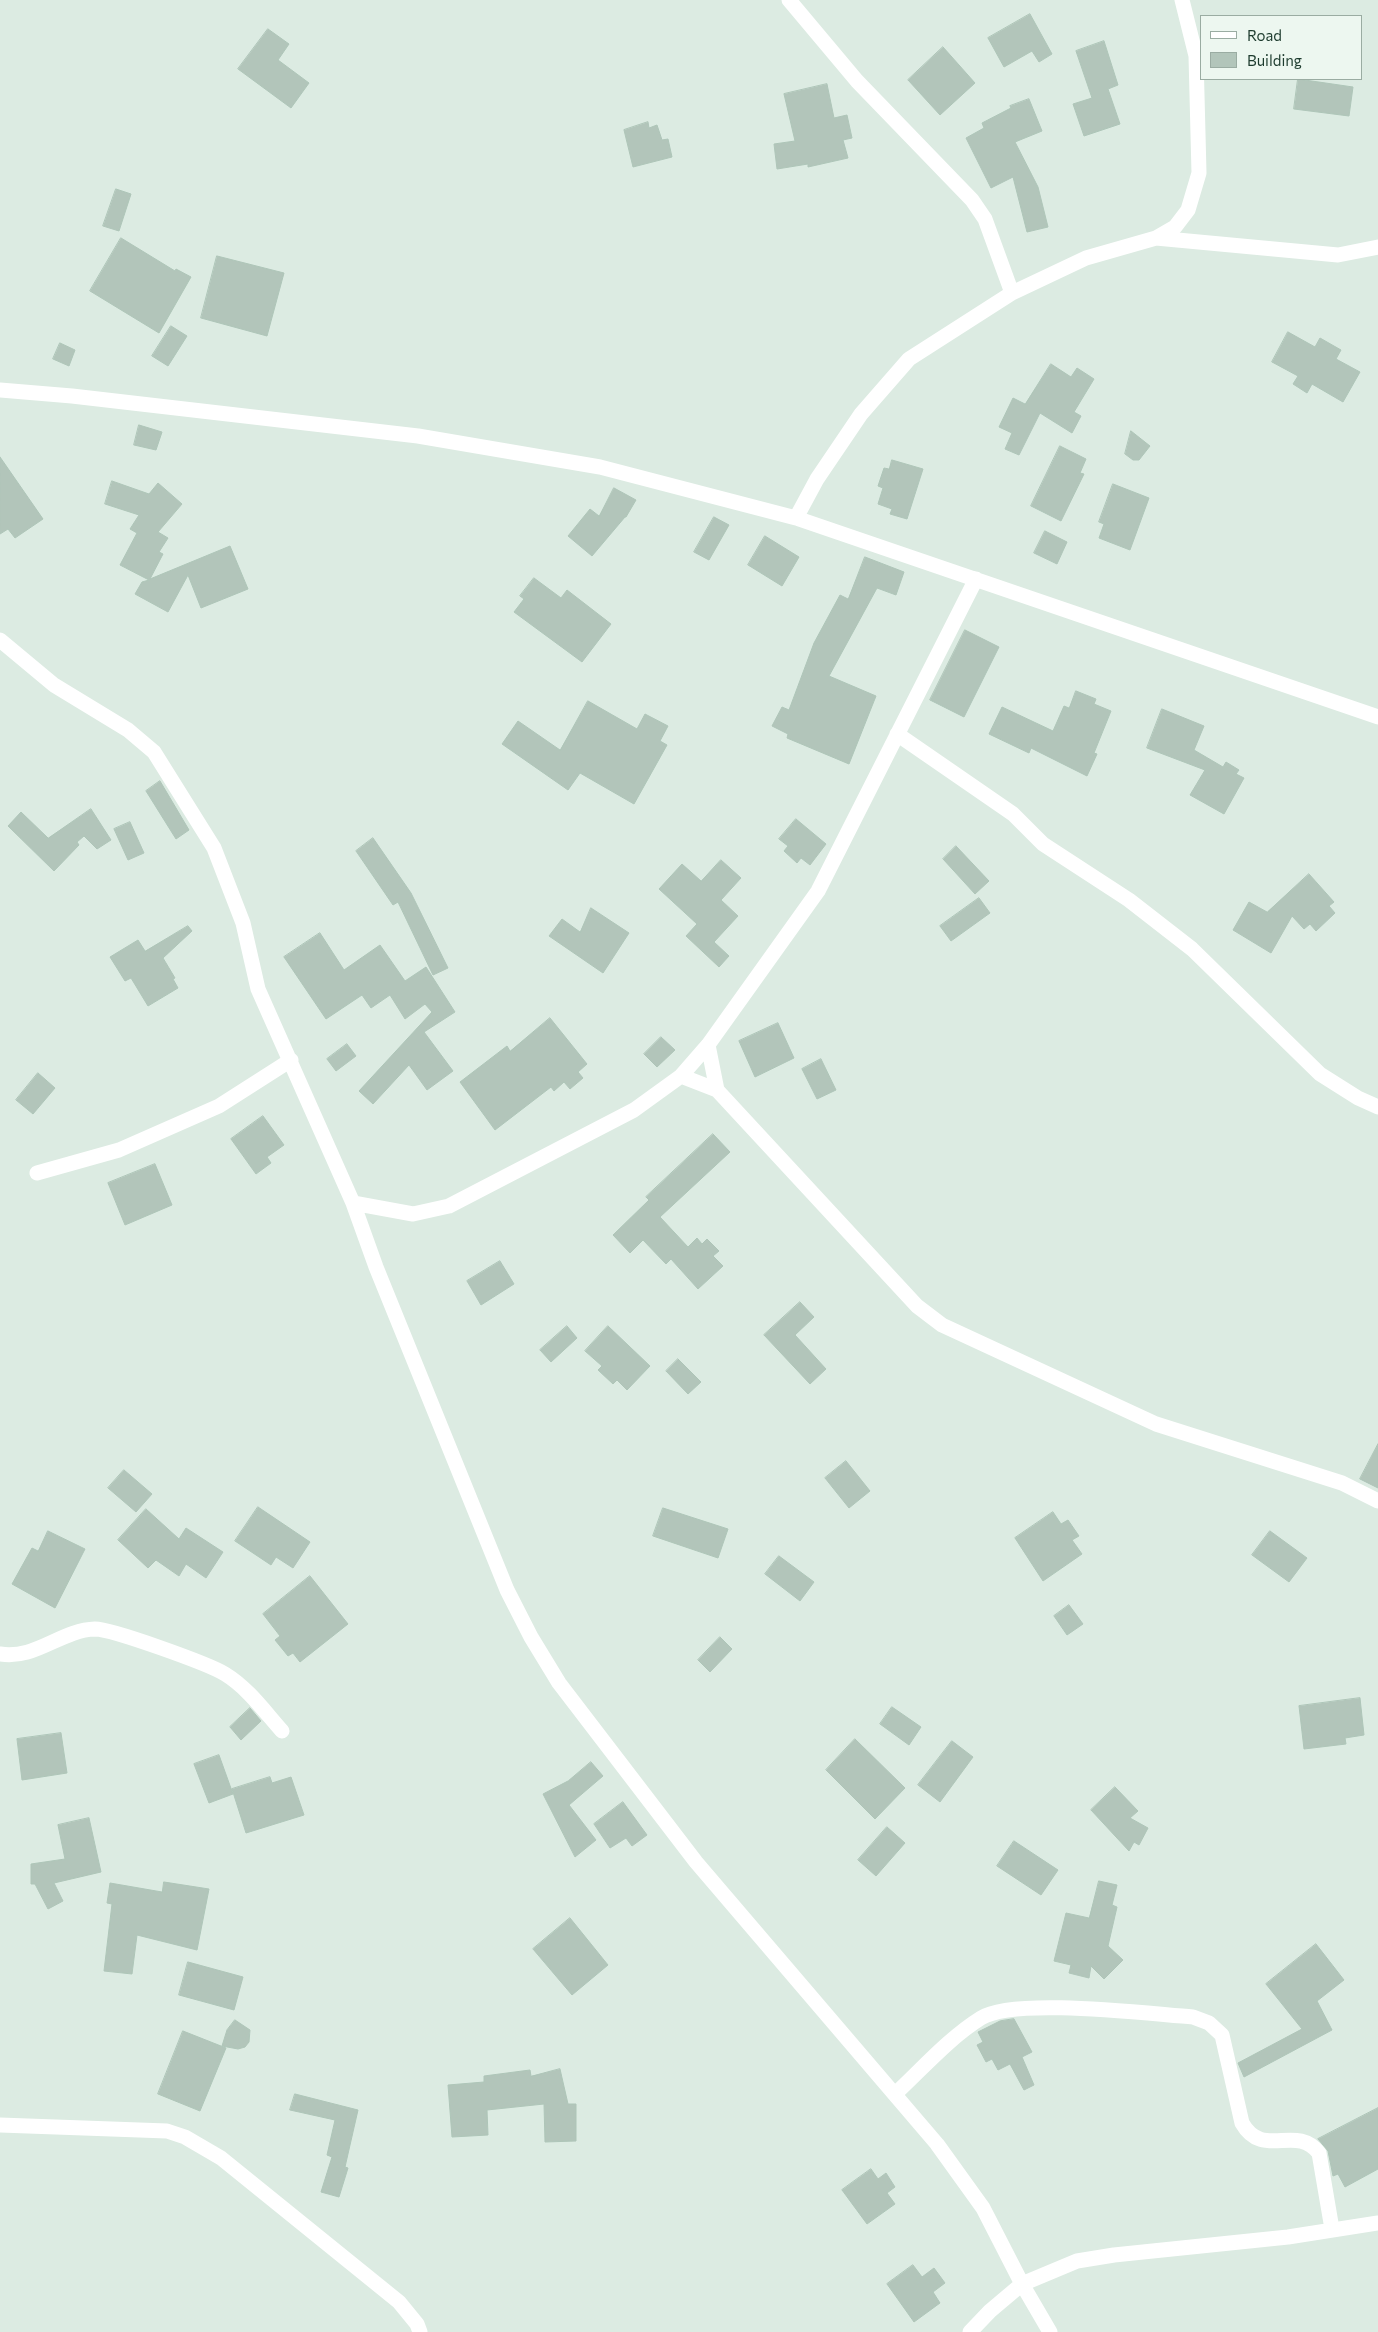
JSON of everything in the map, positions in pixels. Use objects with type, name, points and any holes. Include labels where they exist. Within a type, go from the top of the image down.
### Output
[{"type":"street","points":[[789,0],[857,81],[972,200],[985,219],[1012,293]]},
{"type":"street","points":[[796,518],[817,479],[861,414],[910,358],[1012,293],[1086,258],[1156,238],[1175,227],[1188,210],[1199,173],[1196,56],[1182,0]]},
{"type":"street","points":[[1156,238],[1338,255],[1378,247]]},
{"type":"street","points":[[0,390],[72,396],[418,436],[600,467],[796,518],[1378,716]]},
{"type":"street","points":[[353,1203],[413,1214],[449,1206],[634,1110],[681,1076],[708,1045],[818,890],[976,579]]},
{"type":"street","points":[[0,640],[54,685],[128,730],[154,752],[214,848],[243,923],[258,989],[353,1203],[376,1267],[507,1590],[536,1645],[559,1683],[696,1862],[937,2144],[982,2208],[1050,2332]]},
{"type":"street","points":[[897,734],[1013,814],[1043,844],[1129,900],[1177,937],[1192,949],[1320,1074],[1358,1098],[1378,1107]]},
{"type":"street","points":[[708,1045],[717,1090]]},
{"type":"street","points":[[36,1173],[119,1150],[219,1106],[291,1060]]},
{"type":"street","points":[[681,1076],[717,1090],[917,1306],[942,1325],[1156,1424],[1342,1483],[1378,1501]]},
{"type":"street","points":[[0,1654],[28,1653],[70,1634],[96,1629],[118,1635],[226,1674],[250,1696],[282,1731]]},
{"type":"street","points":[[895,2094],[982,2018],[1003,2010],[1037,2007],[1193,2017],[1209,2023],[1222,2035],[1242,2123],[1249,2134],[1258,2140],[1303,2141],[1313,2145],[1319,2153],[1332,2229]]},
{"type":"street","points":[[0,2125],[166,2131],[185,2137],[221,2158],[398,2302],[417,2324],[420,2332]]},
{"type":"street","points":[[970,2332],[990,2311],[1022,2284],[1077,2261],[1114,2255],[1288,2237],[1378,2222]]},
{"type":"building","points":[[1030,14],[1052,54],[1039,62],[1032,51],[1004,67],[988,38]]},
{"type":"building","points":[[268,29],[289,44],[278,60],[309,83],[291,108],[238,69]]},
{"type":"building","points":[[1104,41],[1118,85],[1108,89],[1120,124],[1084,136],[1073,104],[1092,98],[1076,51]]},
{"type":"building","points":[[943,47],[975,83],[940,115],[908,80]]},
{"type":"building","points":[[1298,80],[1353,87],[1349,116],[1294,109]]},
{"type":"building","points":[[827,84],[834,118],[847,115],[852,138],[843,140],[848,158],[808,167],[808,164],[777,169],[774,144],[795,141],[784,94]]},
{"type":"building","points":[[1029,99],[1042,131],[1015,142],[1038,187],[1048,227],[1027,232],[1013,177],[991,188],[966,138],[984,128],[982,123],[1011,108],[1010,106]]},
{"type":"building","points":[[648,122],[649,128],[657,125],[662,140],[668,139],[672,157],[633,167],[624,130]]},
{"type":"building","points":[[116,189],[131,194],[119,231],[103,226]]},
{"type":"building","points":[[121,238],[175,271],[176,269],[191,277],[159,333],[90,291]]},
{"type":"building","points":[[217,256],[284,273],[267,336],[201,318]]},
{"type":"building","points":[[171,326],[187,336],[168,366],[152,356]]},
{"type":"building","points":[[1288,332],[1315,347],[1320,338],[1341,350],[1336,359],[1360,372],[1343,402],[1312,384],[1307,393],[1293,384],[1298,376],[1272,362]]},
{"type":"building","points":[[60,343],[75,350],[69,366],[53,359]]},
{"type":"building","points":[[1051,364],[1071,377],[1077,368],[1094,379],[1074,412],[1081,416],[1072,433],[1040,413],[1019,455],[1005,449],[1012,433],[999,427],[1013,398],[1025,404]]},
{"type":"building","points":[[139,425],[162,432],[156,450],[134,445]]},
{"type":"building","points":[[1131,431],[1150,446],[1139,460],[1133,460],[1125,454]]},
{"type":"building","points":[[1060,446],[1086,459],[1080,473],[1084,474],[1061,521],[1031,506]]},
{"type":"building","points":[[0,457],[43,519],[15,538],[8,529],[0,534]]},
{"type":"building","points":[[892,460],[923,469],[907,519],[890,514],[892,509],[878,504],[883,488],[878,486],[884,468],[889,469]]},
{"type":"building","points":[[112,481],[149,494],[158,483],[182,504],[158,532],[168,538],[159,552],[163,554],[150,579],[230,546],[248,589],[201,608],[188,575],[168,612],[135,594],[142,582],[149,580],[120,565],[137,533],[130,529],[139,515],[105,504]]},
{"type":"building","points":[[1113,484],[1149,498],[1130,550],[1099,538],[1104,524],[1099,522]]},
{"type":"building","points":[[614,488],[636,500],[626,517],[592,556],[568,536],[590,509],[599,516]]},
{"type":"building","points":[[714,517],[729,525],[709,560],[694,552]]},
{"type":"building","points":[[1045,531],[1067,542],[1057,564],[1034,553]]},
{"type":"building","points":[[765,536],[799,557],[782,586],[748,565]]},
{"type":"building","points":[[865,557],[904,572],[896,595],[877,588],[829,676],[876,696],[849,764],[787,738],[788,734],[772,726],[782,707],[789,710],[814,643],[840,595],[848,599]]},
{"type":"building","points":[[534,578],[561,598],[567,590],[611,624],[582,662],[514,612],[524,599],[520,596]]},
{"type":"building","points":[[965,630],[999,647],[964,717],[930,700]]},
{"type":"building","points":[[1076,691],[1096,699],[1094,704],[1111,711],[1094,753],[1097,754],[1087,776],[1031,748],[1029,753],[989,734],[1002,707],[1053,731],[1064,706],[1069,708]]},
{"type":"building","points":[[588,701],[637,729],[645,714],[668,726],[660,741],[667,745],[634,804],[580,773],[568,790],[502,744],[518,721],[560,750]]},
{"type":"building","points":[[1162,709],[1204,726],[1194,750],[1223,767],[1226,762],[1239,770],[1236,774],[1244,778],[1224,814],[1190,795],[1205,770],[1147,748]]},
{"type":"building","points":[[160,781],[189,830],[176,839],[146,791]]},
{"type":"building","points":[[91,809],[111,840],[97,849],[84,836],[77,842],[79,845],[54,871],[8,826],[21,812],[48,838]]},
{"type":"building","points":[[796,819],[826,844],[810,865],[801,858],[797,863],[784,851],[788,846],[779,839]]},
{"type":"building","points":[[130,822],[144,853],[128,860],[114,829]]},
{"type":"building","points":[[373,838],[411,893],[448,968],[433,975],[398,902],[393,905],[356,851]]},
{"type":"building","points":[[956,846],[989,881],[975,894],[943,859]]},
{"type":"building","points":[[721,860],[741,878],[721,900],[738,916],[714,942],[729,956],[719,967],[686,936],[697,924],[659,889],[682,864],[701,881]]},
{"type":"building","points":[[1309,874],[1334,902],[1329,906],[1335,913],[1316,931],[1310,924],[1304,929],[1292,916],[1271,953],[1233,930],[1249,902],[1267,912]]},
{"type":"building","points":[[979,898],[990,913],[951,941],[940,926]]},
{"type":"building","points":[[591,908],[629,933],[603,973],[549,936],[562,919],[580,932]]},
{"type":"building","points":[[188,926],[192,931],[163,958],[175,978],[173,979],[178,988],[148,1006],[131,978],[125,981],[110,957],[138,940],[145,951]]},
{"type":"building","points":[[320,933],[344,970],[380,945],[405,981],[426,967],[455,1012],[424,1032],[453,1071],[427,1090],[409,1065],[373,1104],[359,1091],[432,1012],[425,1004],[405,1019],[390,995],[371,1008],[362,995],[326,1019],[284,957]]},
{"type":"building","points":[[550,1018],[587,1064],[578,1072],[583,1078],[570,1089],[564,1082],[554,1091],[551,1087],[495,1130],[460,1082],[507,1046],[510,1051]]},
{"type":"building","points":[[778,1023],[794,1058],[755,1077],[739,1041]]},
{"type":"building","points":[[661,1037],[675,1050],[657,1067],[644,1054]]},
{"type":"building","points":[[347,1044],[356,1056],[336,1071],[327,1059]]},
{"type":"building","points":[[821,1059],[836,1090],[817,1099],[802,1069]]},
{"type":"building","points":[[38,1073],[55,1088],[33,1114],[16,1100]]},
{"type":"building","points":[[263,1116],[284,1145],[267,1157],[271,1163],[256,1174],[231,1139]]},
{"type":"building","points":[[713,1134],[730,1152],[660,1217],[688,1247],[697,1238],[702,1244],[707,1239],[719,1251],[713,1256],[723,1266],[698,1289],[671,1259],[666,1264],[643,1240],[630,1253],[613,1235],[649,1200],[646,1197]]},
{"type":"building","points":[[155,1164],[172,1205],[125,1225],[108,1183]]},
{"type":"building","points":[[500,1261],[514,1284],[481,1305],[467,1281]]},
{"type":"building","points":[[800,1302],[814,1317],[795,1335],[826,1369],[810,1384],[764,1335]]},
{"type":"building","points":[[567,1326],[577,1338],[551,1362],[540,1350]]},
{"type":"building","points":[[608,1326],[650,1366],[627,1390],[617,1380],[613,1384],[598,1370],[602,1366],[585,1351]]},
{"type":"building","points":[[678,1359],[701,1382],[688,1394],[666,1371]]},
{"type":"building","points":[[1378,1444],[1378,1488],[1360,1479]]},
{"type":"building","points":[[846,1461],[870,1491],[849,1508],[825,1478]]},
{"type":"building","points":[[124,1470],[152,1494],[136,1512],[108,1488]]},
{"type":"building","points":[[258,1507],[310,1542],[293,1568],[276,1557],[271,1565],[235,1541]]},
{"type":"building","points":[[663,1508],[728,1529],[718,1558],[653,1536]]},
{"type":"building","points":[[146,1509],[179,1539],[186,1528],[223,1552],[206,1578],[186,1564],[179,1576],[156,1560],[148,1568],[118,1540]]},
{"type":"building","points":[[1053,1512],[1061,1524],[1068,1520],[1079,1536],[1072,1540],[1082,1554],[1043,1581],[1015,1538]]},
{"type":"building","points":[[48,1531],[85,1549],[55,1608],[12,1584],[32,1548],[38,1551]]},
{"type":"building","points":[[1270,1531],[1307,1558],[1289,1582],[1252,1555]]},
{"type":"building","points":[[779,1556],[814,1582],[800,1601],[765,1574]]},
{"type":"building","points":[[310,1576],[348,1624],[300,1662],[293,1653],[288,1656],[275,1640],[280,1636],[263,1614]]},
{"type":"building","points":[[1069,1605],[1083,1624],[1067,1635],[1054,1616]]},
{"type":"building","points":[[720,1637],[732,1649],[710,1672],[698,1660]]},
{"type":"building","points":[[1360,1698],[1364,1735],[1345,1738],[1346,1744],[1304,1749],[1299,1706]]},
{"type":"building","points":[[892,1707],[921,1727],[909,1745],[880,1724]]},
{"type":"building","points":[[250,1708],[261,1721],[241,1740],[230,1727]]},
{"type":"building","points":[[61,1733],[67,1773],[22,1780],[17,1739]]},
{"type":"building","points":[[855,1739],[905,1788],[875,1819],[826,1770]]},
{"type":"building","points":[[952,1741],[973,1757],[940,1802],[918,1785]]},
{"type":"building","points":[[219,1755],[233,1794],[209,1803],[194,1764]]},
{"type":"building","points":[[591,1762],[603,1776],[569,1805],[596,1840],[575,1857],[543,1794],[568,1781]]},
{"type":"building","points":[[270,1777],[272,1783],[291,1777],[304,1815],[246,1833],[232,1789]]},
{"type":"building","points":[[1115,1787],[1138,1811],[1130,1818],[1148,1828],[1139,1845],[1134,1842],[1129,1851],[1091,1810]]},
{"type":"building","points":[[623,1802],[647,1835],[632,1846],[626,1838],[610,1848],[594,1824]]},
{"type":"building","points":[[89,1818],[101,1872],[54,1883],[63,1901],[48,1909],[35,1884],[31,1884],[31,1864],[65,1859],[58,1825]]},
{"type":"building","points":[[887,1827],[905,1843],[876,1876],[858,1860]]},
{"type":"building","points":[[1014,1841],[1058,1870],[1041,1895],[997,1866]]},
{"type":"building","points":[[1099,1881],[1117,1885],[1112,1905],[1117,1907],[1108,1946],[1123,1960],[1104,1979],[1091,1966],[1089,1978],[1069,1973],[1071,1965],[1054,1961],[1066,1913],[1089,1918]]},
{"type":"building","points":[[164,1882],[209,1889],[197,1950],[137,1935],[132,1974],[104,1971],[112,1904],[107,1903],[110,1883],[162,1892]]},
{"type":"building","points":[[570,1918],[608,1965],[572,1995],[533,1949]]},
{"type":"building","points":[[1316,1944],[1344,1980],[1317,2001],[1332,2030],[1244,2077],[1238,2063],[1302,2029],[1266,1984]]},
{"type":"building","points":[[188,1962],[243,1977],[234,2010],[179,1995]]},
{"type":"building","points":[[1014,2019],[1032,2052],[1022,2057],[1034,2085],[1024,2090],[1010,2064],[998,2070],[992,2059],[986,2062],[977,2045],[983,2042],[978,2032],[1000,2021]]},
{"type":"building","points":[[235,2020],[250,2030],[249,2042],[245,2047],[238,2049],[222,2046],[227,2030]]},
{"type":"building","points":[[183,2031],[226,2048],[200,2111],[158,2094]]},
{"type":"building","points":[[560,2069],[568,2104],[576,2104],[576,2141],[545,2142],[544,2104],[487,2110],[488,2135],[452,2137],[448,2085],[484,2082],[484,2076],[530,2070],[531,2076]]},
{"type":"building","points":[[295,2094],[358,2110],[345,2167],[348,2168],[339,2197],[321,2192],[332,2157],[327,2155],[335,2120],[290,2110]]},
{"type":"building","points":[[1378,2108],[1378,2169],[1345,2187],[1338,2174],[1333,2176],[1328,2151],[1318,2139]]},
{"type":"building","points":[[871,2169],[878,2179],[886,2173],[895,2187],[887,2193],[895,2204],[867,2224],[842,2190]]},
{"type":"building","points":[[913,2265],[922,2277],[934,2268],[945,2283],[933,2292],[940,2303],[914,2322],[887,2284]]}]
